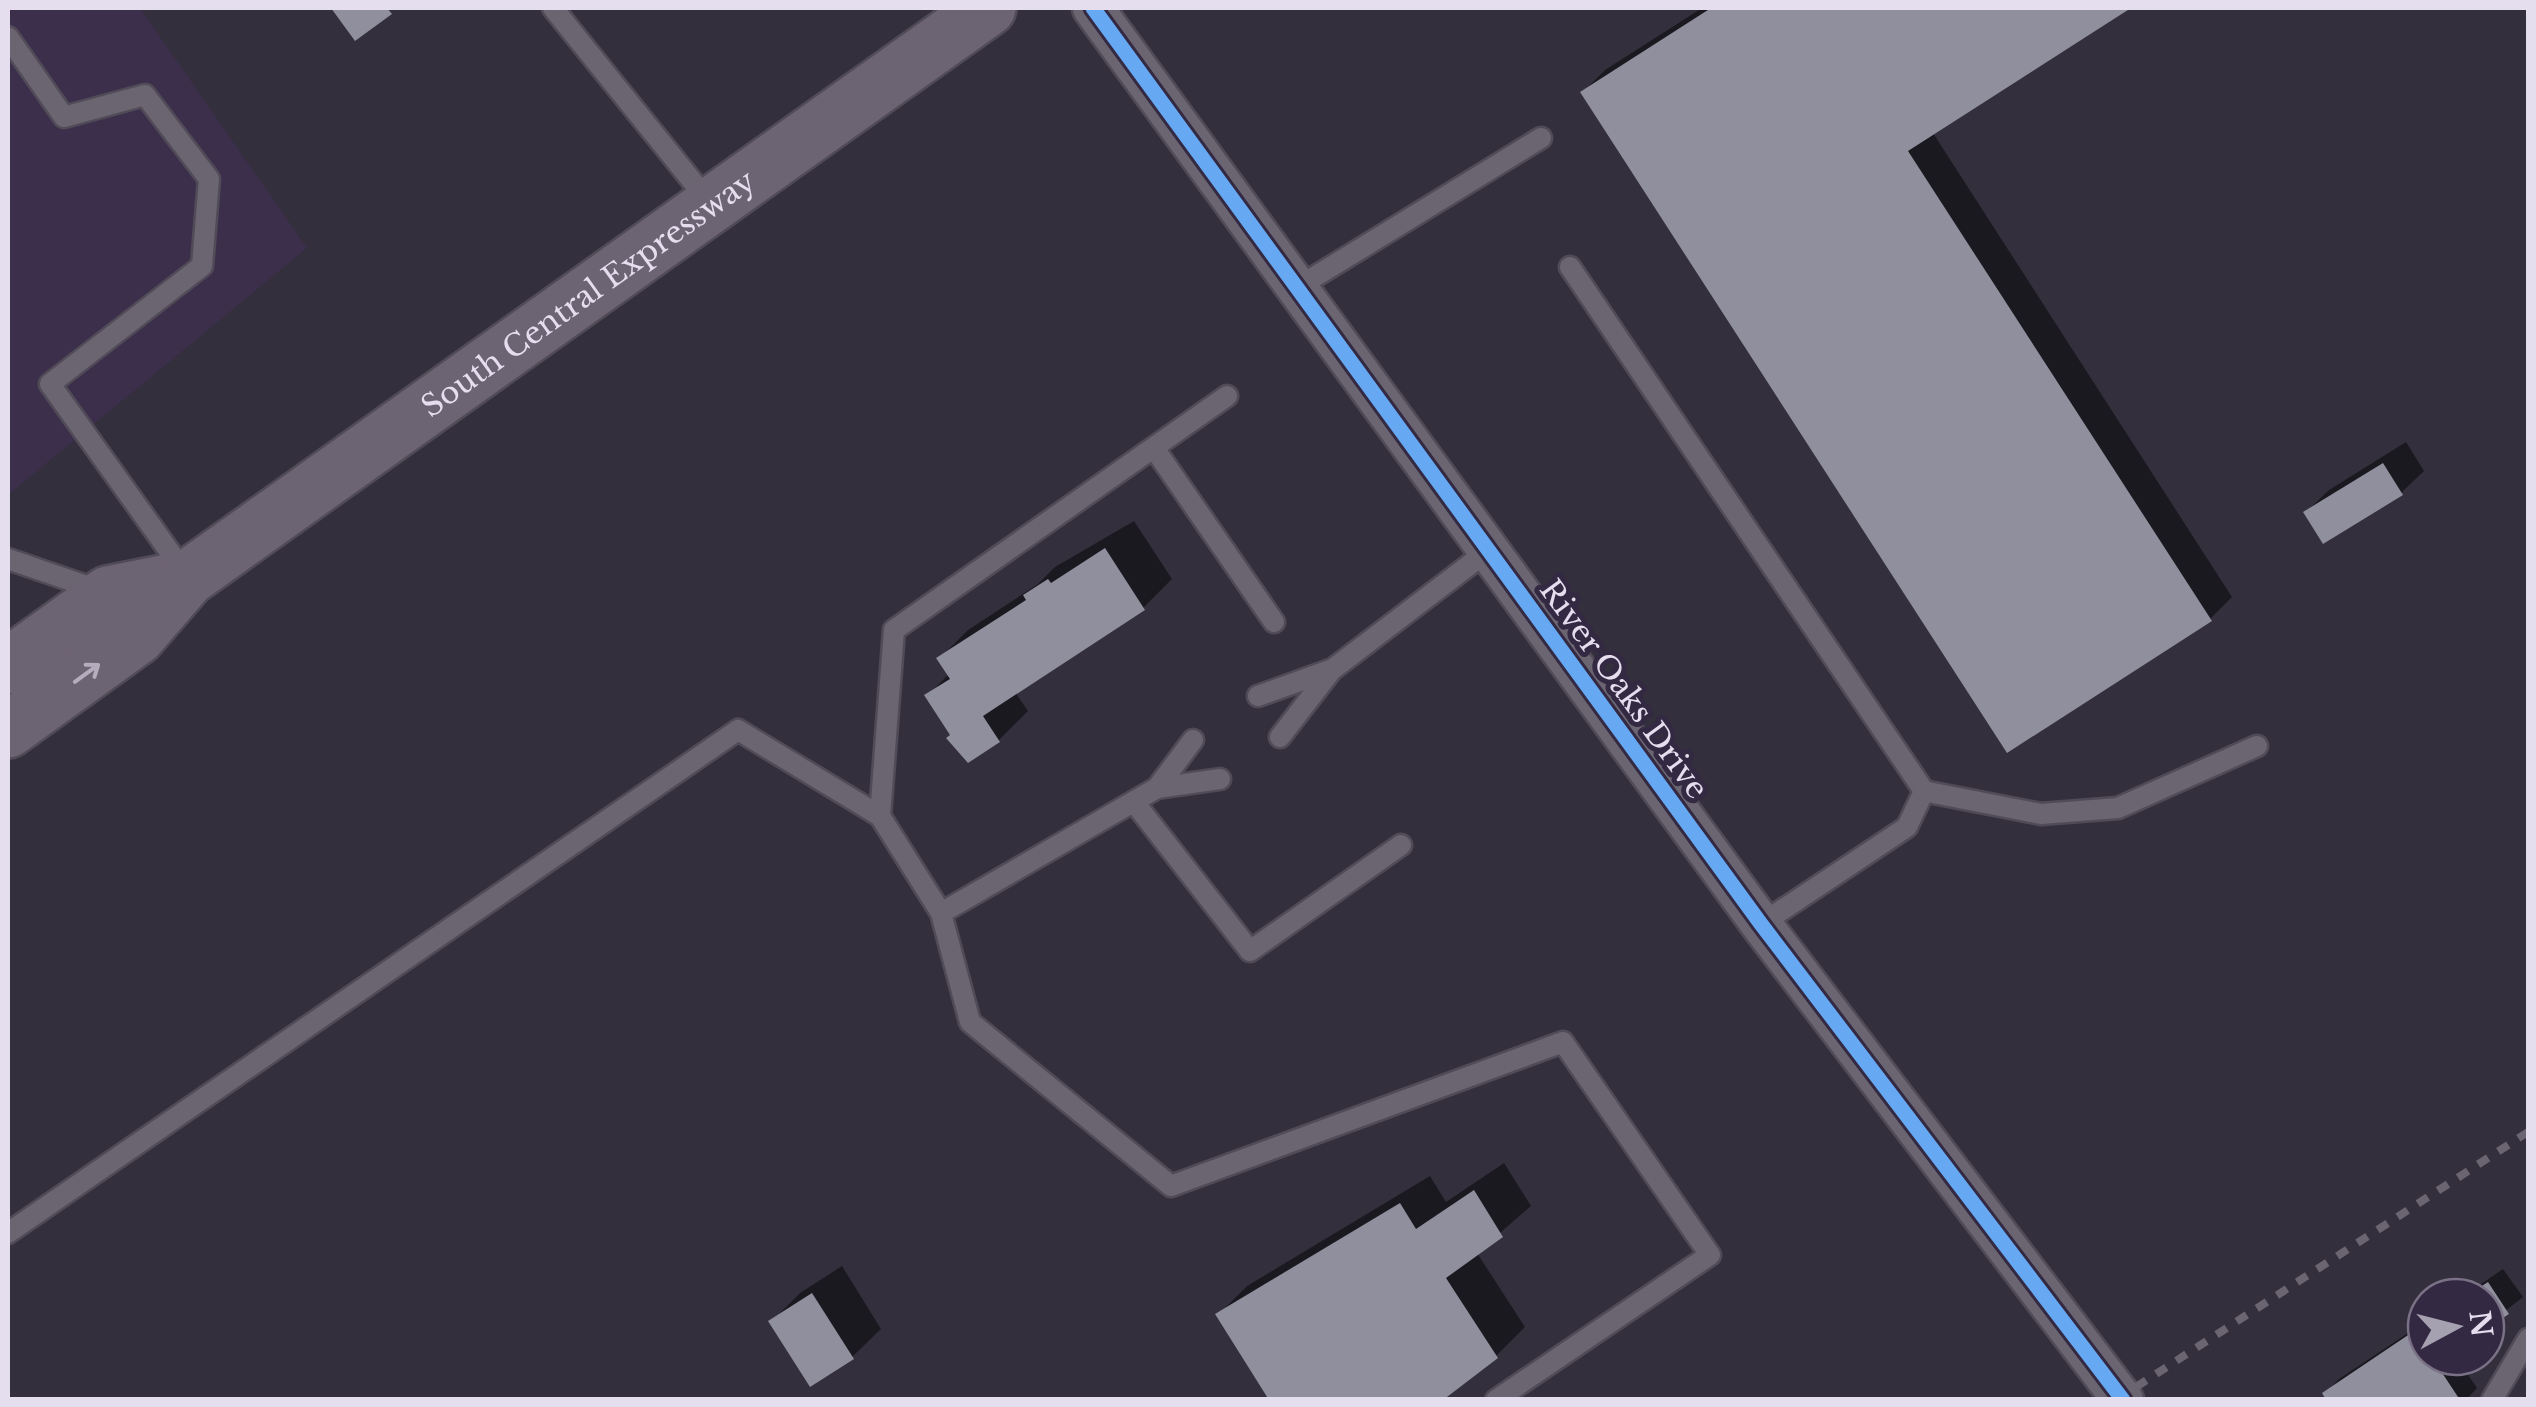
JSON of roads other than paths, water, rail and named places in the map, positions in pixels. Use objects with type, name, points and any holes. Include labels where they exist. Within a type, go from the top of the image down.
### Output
[{"type":"main road","name":"South Central Expressway","points":[[8,730],[137,637],[188,578],[709,202],[988,8]]},
{"type":"main road","name":"South Central Expressway","points":[[8,666],[108,594],[188,578]]},
{"type":"street","name":"River Oaks Drive","points":[[1092,8],[1761,924],[2122,1398]]},
{"type":"lane","points":[[553,8],[709,202]]},
{"type":"lane","points":[[8,37],[64,116],[144,96],[209,179],[202,266],[50,384],[188,578]]},
{"type":"lane","points":[[1298,286],[1541,138]]},
{"type":"lane","points":[[1570,267],[1924,791],[2042,814],[2118,808],[2257,746]]},
{"type":"lane","points":[[880,816],[894,630],[1227,396]]},
{"type":"lane","points":[[1154,448],[1274,622]]},
{"type":"lane","points":[[1280,737],[1332,669],[1489,550]]},
{"type":"lane","points":[[8,559],[108,594]]},
{"type":"lane","points":[[1258,696],[1332,669]]},
{"type":"lane","points":[[8,1233],[738,730],[880,816],[940,912],[970,1022],[1170,1186],[1563,1042],[1710,1255],[1496,1400]]},
{"type":"lane","points":[[940,912],[1157,788],[1193,740]]},
{"type":"lane","points":[[1157,788],[1220,779]]},
{"type":"lane","points":[[1761,924],[1908,828],[1924,791]]},
{"type":"lane","points":[[1134,802],[1250,951],[1401,845]]},
{"type":"lane","points":[[2492,1400],[2528,1339]]},
{"type":"railway","points":[[2116,1400],[2528,1132]]}]
